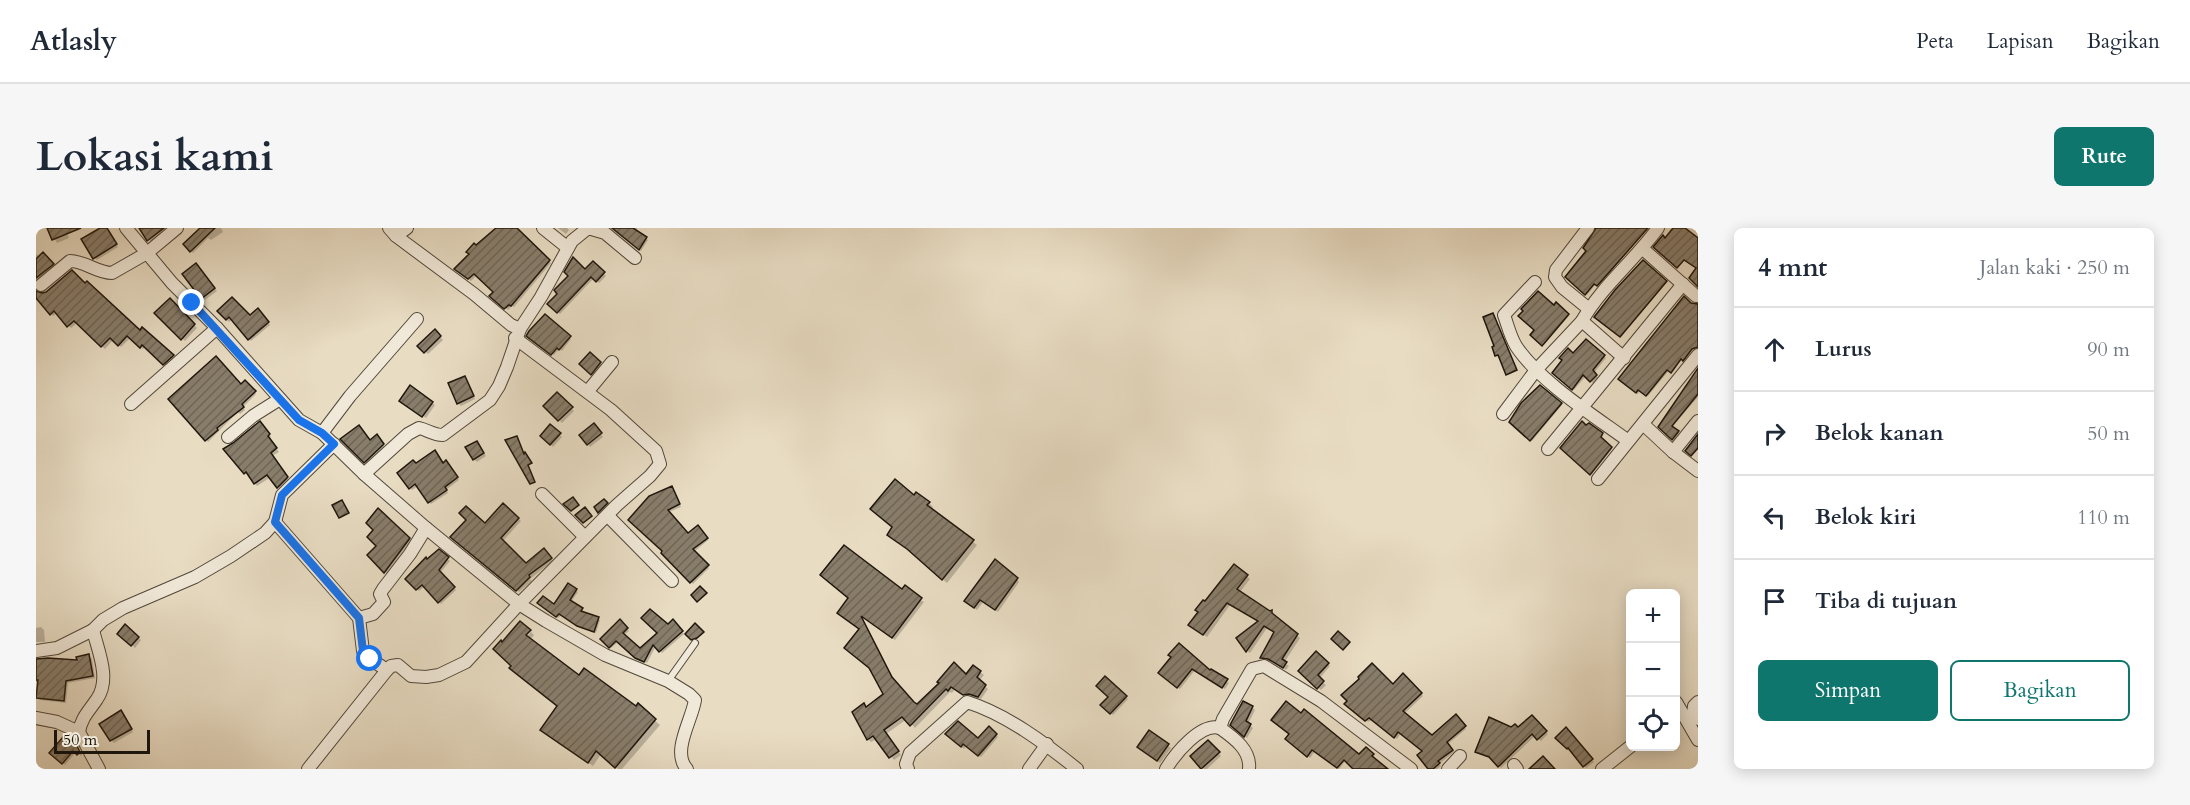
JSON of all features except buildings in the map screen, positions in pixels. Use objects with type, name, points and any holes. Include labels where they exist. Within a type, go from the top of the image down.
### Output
[{"type":"street","points":[[126,228],[172,283],[217,328],[299,420],[322,433],[364,474],[426,528],[519,604],[605,655],[669,681],[696,700],[680,752],[682,764],[687,769]]},
{"type":"street","points":[[41,285],[70,261],[112,273],[147,253],[177,228]]},
{"type":"street","points":[[392,232],[407,228]]},
{"type":"street","points":[[543,228],[568,248]]},
{"type":"street","points":[[364,474],[419,428],[433,435],[443,435],[490,400],[499,386],[518,334],[576,237],[588,228],[605,233],[635,258]]},
{"type":"street","points":[[1588,228],[1556,270],[1555,277],[1562,287],[1589,309]]},
{"type":"street","points":[[1503,414],[1536,370],[1582,321],[1589,309],[1643,249],[1658,228]]},
{"type":"street","points":[[308,769],[387,670],[398,665],[411,676],[426,677],[439,675],[466,662],[519,604],[660,464],[656,451],[518,334],[511,325],[392,232]]},
{"type":"street","points":[[1643,249],[1696,296]]},
{"type":"street","points":[[1535,282],[1504,315],[1517,347],[1536,370],[1627,441]]},
{"type":"street","points":[[1548,449],[1683,284]]},
{"type":"street","points":[[322,433],[350,396],[417,319]]},
{"type":"street","points":[[1582,321],[1624,358]]},
{"type":"street","points":[[131,404],[217,328]]},
{"type":"street","points":[[1598,479],[1627,441],[1693,372],[1698,355]]},
{"type":"street","points":[[588,392],[612,362]]},
{"type":"street","points":[[228,437],[253,416],[280,399]]},
{"type":"street","points":[[1673,452],[1698,421]]},
{"type":"street","points":[[1643,424],[1698,471]]},
{"type":"street","points":[[36,651],[57,648],[93,630],[103,620],[123,608],[195,577],[265,533],[275,522],[282,495],[334,444]]},
{"type":"street","points":[[542,494],[585,537]]},
{"type":"street","points":[[608,516],[672,581]]},
{"type":"street","points":[[275,522],[359,618],[363,651],[370,659],[387,670]]},
{"type":"street","points":[[359,618],[373,614],[384,602],[380,594],[426,528]]},
{"type":"street","points":[[80,732],[84,717],[98,698],[104,682],[93,630]]},
{"type":"street","points":[[1220,728],[1252,669],[1264,666],[1321,701],[1411,769]]},
{"type":"street","points":[[908,769],[906,764],[910,753],[967,702],[994,713],[1047,744],[1077,769]]},
{"type":"street","points":[[1698,702],[1694,706],[1693,713],[1698,719]]},
{"type":"street","points":[[1680,709],[1698,740]]},
{"type":"street","points":[[36,718],[57,722],[80,732],[99,769]]},
{"type":"street","points":[[1166,769],[1192,738],[1215,726],[1237,742],[1247,754],[1249,769]]},
{"type":"street","points":[[1029,769],[1047,744]]},
{"type":"street","points":[[1602,769],[1626,751]]},
{"type":"street","points":[[1448,769],[1460,756]]},
{"type":"lane","points":[[669,681],[695,644]]},
{"type":"route","points":[[192,303],[299,420],[322,433],[334,444],[282,495],[275,522],[359,618],[363,651],[370,659]]}]
